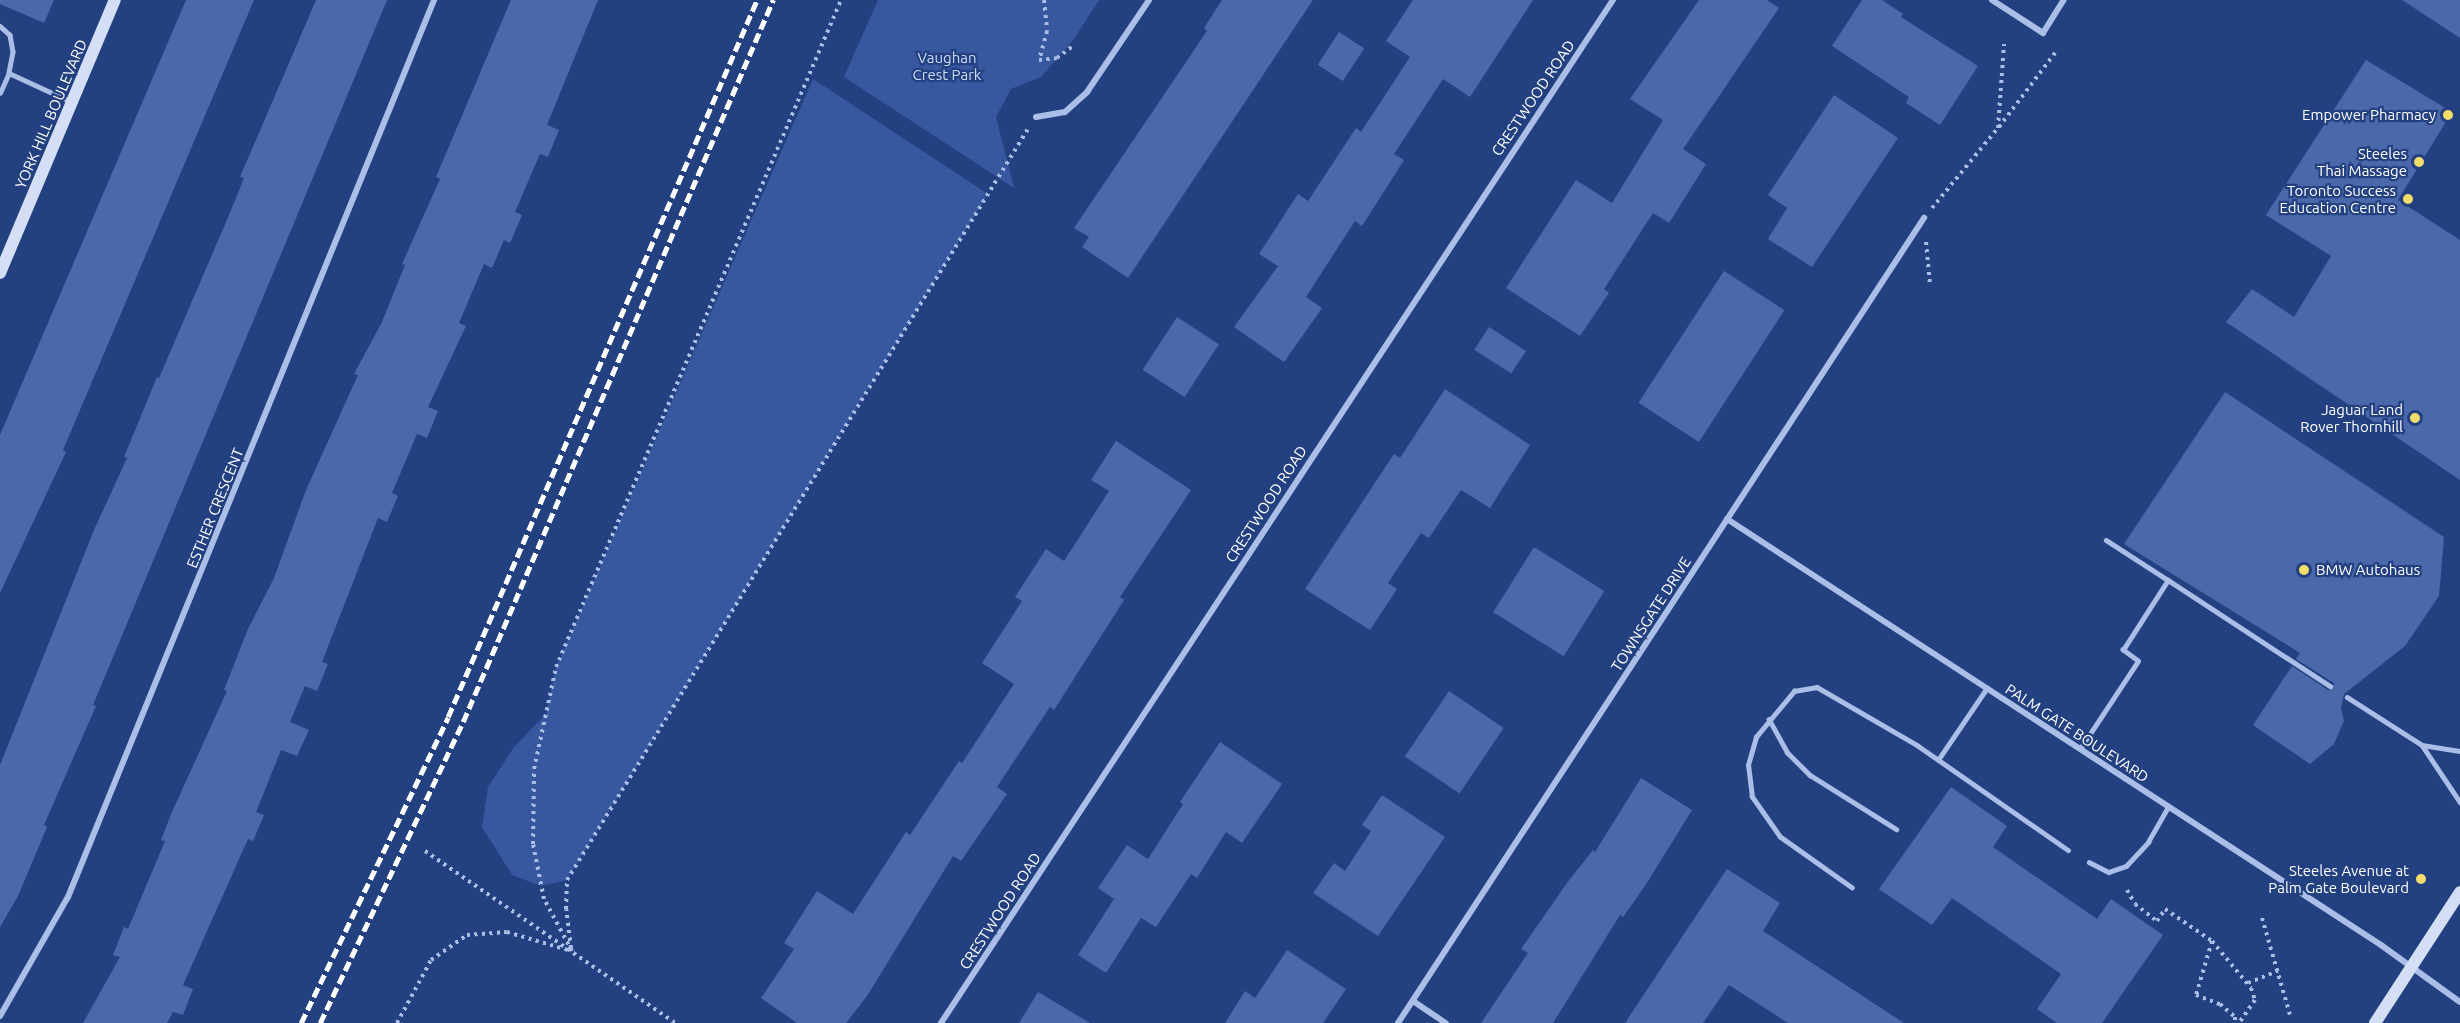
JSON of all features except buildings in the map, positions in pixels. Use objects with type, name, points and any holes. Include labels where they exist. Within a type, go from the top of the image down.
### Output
[{"type":"street","name":"YORK HILL BOULEVARD","points":[[0,273],[116,0]]},
{"type":"street","name":"ESTHER CRESCENT","points":[[0,1016],[68,897],[434,0]]},
{"type":"street","points":[[1036,117],[1065,112],[1087,92],[1149,0]]},
{"type":"street","name":"CRESTWOOD ROAD","points":[[941,1023],[1613,0]]},
{"type":"street","points":[[1992,0],[2043,33],[2064,0]]},
{"type":"street","name":"TOWNSGATE DRIVE","points":[[1398,1023],[1924,218]]},
{"type":"street","name":"PALM GATE BOULEVARD","points":[[1727,519],[2169,807],[2460,1002]]},
{"type":"street","points":[[2375,1023],[2412,969],[2460,891]]},
{"type":"street","points":[[1413,1001],[1446,1023]]},
{"type":"lane","points":[[0,26],[10,35],[13,52],[9,73],[0,93]]},
{"type":"lane","points":[[9,73],[73,102]]},
{"type":"lane","points":[[2106,540],[2330,686]]},
{"type":"lane","points":[[2080,749],[2138,661],[2123,650],[2168,580]]},
{"type":"lane","points":[[1852,888],[1780,837],[1752,797],[1748,765],[1756,737],[1794,691],[1816,687],[1938,760],[2068,850]]},
{"type":"lane","points":[[1938,760],[1987,688]]},
{"type":"lane","points":[[2347,697],[2422,745],[2460,751]]},
{"type":"lane","points":[[1769,720],[1787,752],[1810,775],[1896,829]]},
{"type":"lane","points":[[2422,745],[2460,802]]},
{"type":"lane","points":[[2089,862],[2109,872],[2126,866],[2148,842],[2169,807]]},
{"type":"path","points":[[572,951],[544,899],[533,844],[534,769],[556,667],[841,0]]},
{"type":"path","points":[[1044,0],[1047,31],[1040,60],[1057,58],[1072,46]]},
{"type":"path","points":[[1998,128],[2004,44]]},
{"type":"path","points":[[1930,284],[1924,218],[1998,128],[2055,53]]},
{"type":"path","points":[[572,951],[566,909],[567,880],[1036,117]]},
{"type":"path","points":[[425,851],[675,1023]]},
{"type":"path","points":[[2127,890],[2135,904],[2157,921],[2165,909],[2212,941],[2248,983],[2255,1000],[2237,1023]]},
{"type":"path","points":[[2262,918],[2290,1015]]},
{"type":"path","points":[[398,1023],[431,960],[467,935],[507,932],[572,951]]},
{"type":"path","points":[[2212,941],[2196,995],[2220,1004],[2235,1017],[2237,1023]]},
{"type":"path","points":[[2248,983],[2278,971]]},
{"type":"green space","name":"Vaughan Crest Park","points":[[878,0],[1099,0],[1074,39],[1041,77],[1011,89],[996,117],[1014,188],[844,77]]},
{"type":"green space","points":[[813,79],[988,194],[567,880],[541,886],[512,875],[482,827],[488,787],[514,747],[546,714],[556,667]]},
{"type":"railway","points":[[301,1023],[448,717],[757,0]]},
{"type":"railway","points":[[320,1023],[463,722],[773,0]]},
{"type":"place","name":"Empower Pharmacy","points":[[2448,115]]},
{"type":"place","name":"Steeles Thai Massage","points":[[2419,162]]},
{"type":"place","name":"Toronto Success Education Centre","points":[[2408,199]]},
{"type":"place","name":"Jaguar Land Rover Thornhill","points":[[2415,418]]},
{"type":"place","name":"BMW Autohaus","points":[[2304,570]]},
{"type":"place","name":"Steeles Avenue at Palm Gate Boulevard","points":[[2421,879]]}]
